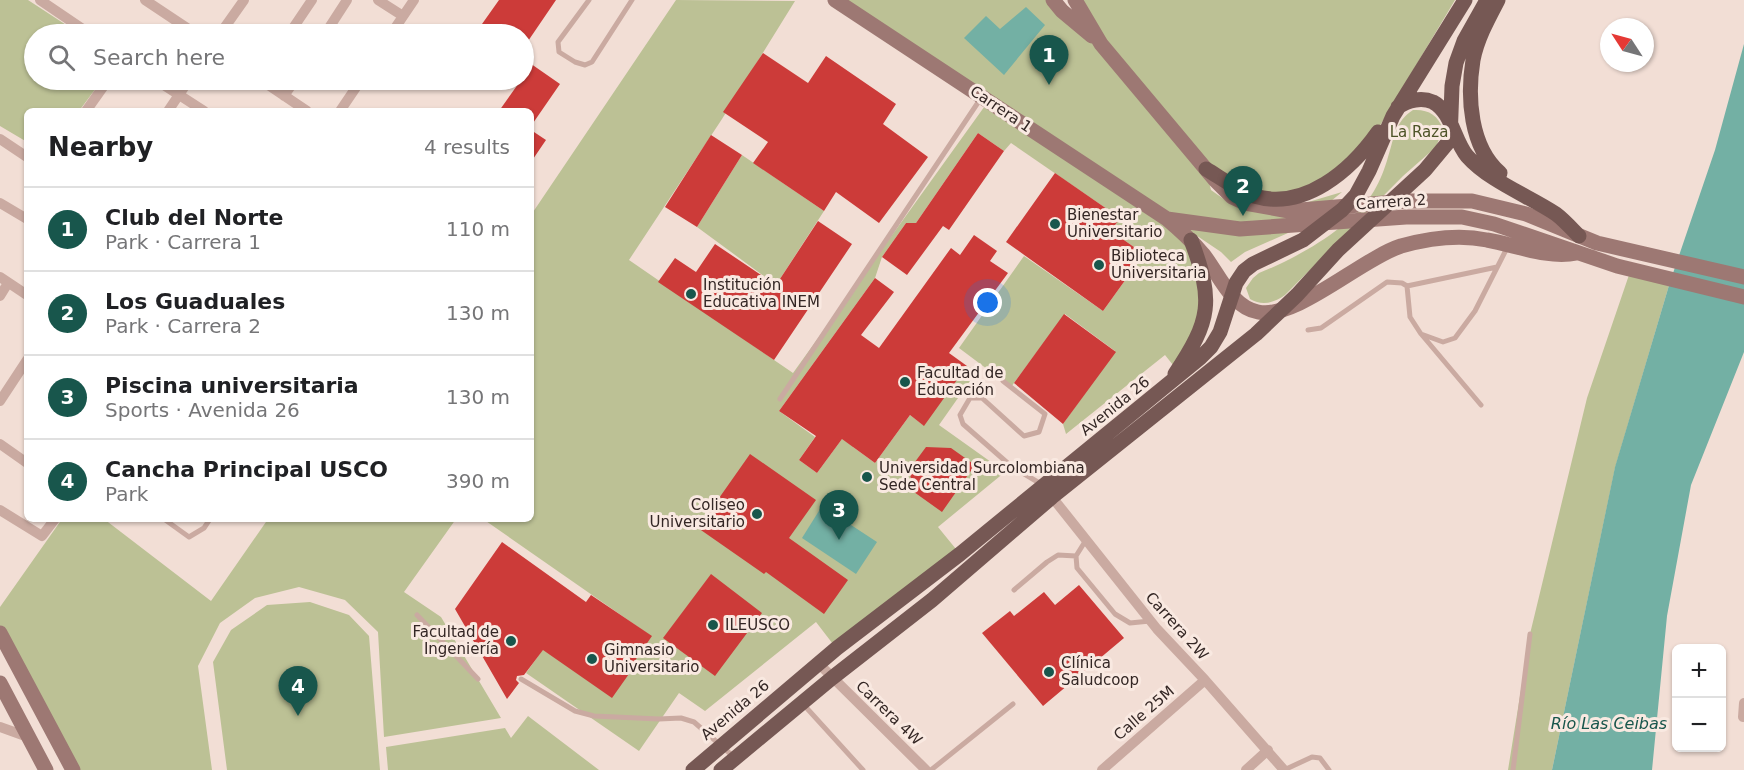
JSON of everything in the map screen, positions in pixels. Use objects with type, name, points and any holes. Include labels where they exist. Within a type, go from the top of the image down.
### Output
[{"type":"main road","name":"Carrera 1","points":[[835,0],[1167,219],[1191,240],[1232,296]]},
{"type":"main road","name":"Carrera 2","points":[[1053,0],[1062,11],[1101,44]]},
{"type":"main road","name":"Carrera 2","points":[[1075,0],[1101,44],[1222,189],[1245,203],[1289,210],[1407,201],[1472,201],[1526,214],[1597,243],[1744,277]]},
{"type":"main road","name":"Avenida 26","points":[[721,770],[802,702],[932,600],[1211,347],[1220,332],[1236,283],[1244,271],[1253,264],[1303,240],[1348,205],[1369,171],[1382,138],[1400,105],[1465,0]]},
{"type":"main road","name":"Avenida 26","points":[[693,770],[818,663],[1215,367],[1280,312],[1338,250],[1425,171],[1450,140],[1452,86],[1456,63],[1464,41],[1487,0]]},
{"type":"main road","points":[[1498,0],[1479,40],[1474,59],[1471,80],[1473,116],[1476,135],[1488,161],[1527,197]]},
{"type":"main road","points":[[1206,169],[1254,196],[1278,199],[1307,192],[1333,180],[1349,168],[1400,105],[1419,100],[1434,103],[1445,113],[1467,156],[1494,176],[1558,215],[1579,236]]},
{"type":"main road","name":"Carrera 2","points":[[1167,219],[1240,229],[1406,218],[1462,217],[1494,224],[1617,266],[1744,297]]},
{"type":"main road","points":[[1232,296],[1248,309],[1269,313],[1280,312],[1377,256],[1429,239],[1468,237],[1563,256],[1577,253]]},
{"type":"main road","points":[[1165,388],[1192,347],[1204,320],[1206,292],[1203,272],[1191,240]]},
{"type":"main road","points":[[0,633],[73,770]]},
{"type":"main road","points":[[0,683],[46,770]]},
{"type":"street","points":[[40,0],[75,24]]},
{"type":"street","points":[[145,0],[181,24]]},
{"type":"street","points":[[296,24],[312,0]]},
{"type":"street","points":[[331,24],[347,0]]},
{"type":"street","points":[[378,0],[403,16]]},
{"type":"street","points":[[398,24],[414,0]]},
{"type":"street","points":[[227,24],[242,1]]},
{"type":"street","points":[[88,108],[101,90]]},
{"type":"street","points":[[172,90],[200,108]]},
{"type":"street","points":[[170,108],[182,90]]},
{"type":"street","points":[[275,90],[302,108]]},
{"type":"street","points":[[284,96],[288,90]]},
{"type":"street","points":[[342,108],[354,90]]},
{"type":"street","points":[[0,139],[24,155]]},
{"type":"street","points":[[0,203],[24,217]]},
{"type":"street","points":[[0,296],[4,280],[24,293]]},
{"type":"street","points":[[0,401],[24,365]]},
{"type":"street","points":[[0,444],[24,460]]},
{"type":"street","name":"Carrera 2W","points":[[1049,492],[1150,621],[1284,770]]},
{"type":"street","points":[[0,510],[42,536],[53,522]]},
{"type":"street","name":"Carrera 4W","points":[[818,663],[926,770]]},
{"type":"street","name":"Calle 25M","points":[[1102,770],[1205,680]]},
{"type":"street","points":[[1743,717],[1744,703]]},
{"type":"street","points":[[0,728],[28,737]]},
{"type":"street","points":[[1246,770],[1268,750]]},
{"type":"lane","points":[[589,0],[558,42],[559,52],[585,65],[592,62],[632,0]]},
{"type":"lane","points":[[780,399],[981,96]]},
{"type":"lane","points":[[1421,334],[1443,342],[1455,338],[1475,312],[1509,245]]},
{"type":"lane","points":[[1308,330],[1321,328],[1387,282],[1402,283],[1407,286],[1497,267]]},
{"type":"lane","points":[[1407,286],[1410,317],[1421,334],[1481,405]]},
{"type":"lane","points":[[1003,381],[1045,414],[1039,432],[1024,436],[982,398],[970,398],[960,416],[963,424],[1011,466],[1049,492]]},
{"type":"lane","points":[[168,522],[189,537],[204,528],[208,522]]},
{"type":"lane","points":[[1086,540],[1076,556],[1077,568],[1115,614],[1130,623],[1150,621]]},
{"type":"lane","points":[[1014,590],[1058,555],[1076,556]]},
{"type":"lane","points":[[417,615],[478,679]]},
{"type":"lane","points":[[1513,770],[1530,634]]},
{"type":"lane","points":[[521,679],[575,711],[594,716],[681,718],[694,722],[723,745],[735,758]]},
{"type":"lane","points":[[802,702],[863,770]]},
{"type":"lane","points":[[931,770],[1013,704]]},
{"type":"lane","points":[[1284,770],[1312,757],[1320,758],[1329,770]]},
{"type":"green space","points":[[0,0],[28,0],[65,24],[24,24],[24,90],[95,90],[81,108],[24,108],[24,140],[0,126]]},
{"type":"green space","points":[[676,0],[795,1],[722,119],[629,260],[793,373],[987,103],[835,0],[1058,0],[1174,133],[1075,0],[1455,0],[1366,149],[1349,168],[1278,199],[1206,170],[1211,190],[1225,200],[1278,211],[1342,192],[1297,229],[1245,252],[1231,262],[1221,252],[1172,219],[1198,265],[1203,292],[1199,359],[1181,375],[1165,355],[1066,434],[1063,424],[1115,351],[1065,314],[1011,387],[959,348],[1024,256],[1103,311],[1144,254],[1111,231],[1120,218],[1011,143],[1004,151],[978,133],[916,223],[906,223],[882,257],[875,278],[779,411],[815,437],[799,460],[817,473],[872,398],[853,447],[875,463],[910,415],[923,425],[967,366],[977,371],[939,425],[1005,472],[938,527],[960,554],[836,648],[816,622],[705,711],[679,693],[639,751],[526,673],[580,598],[638,655],[651,636],[487,522],[534,522],[534,211]]},
{"type":"green space","name":"La Raza","points":[[1413,110],[1432,114],[1441,124],[1443,129],[1436,147],[1403,176],[1285,295],[1268,303],[1250,299],[1246,288],[1259,273],[1291,259],[1323,240],[1352,217],[1364,204],[1380,179],[1402,119]]},
{"type":"green space","points":[[742,155],[824,211],[776,285],[697,227]]},
{"type":"green space","points":[[1630,272],[1670,282],[1615,468],[1552,770],[1508,770],[1530,634],[1587,398]]},
{"type":"green space","points":[[60,522],[108,522],[211,601],[266,522],[454,522],[404,592],[441,617],[501,718],[384,737],[378,632],[345,600],[299,587],[255,598],[220,623],[198,666],[212,770],[73,770],[0,632],[0,607]]},
{"type":"green space","points":[[310,602],[349,615],[369,636],[380,770],[227,770],[213,662],[231,630],[267,605]]},
{"type":"green space","points":[[528,716],[599,770],[388,770],[386,747],[505,728],[511,738]]},
{"type":"water","points":[[1026,7],[1045,25],[1004,75],[964,38],[986,16],[1000,29]]},
{"type":"water","name":"Río Las Ceibas","points":[[1744,44],[1744,352],[1691,485],[1667,616],[1652,770],[1552,770],[1615,467],[1670,282],[1715,150]]},
{"type":"water","points":[[822,506],[877,542],[856,574],[802,538]]},
{"type":"building","points":[[499,0],[556,0],[534,32],[534,24],[482,24]]},
{"type":"building","points":[[763,53],[808,83],[826,56],[896,104],[883,124],[928,157],[879,223],[836,192],[824,211],[753,163],[768,142],[723,112]]},
{"type":"building","points":[[534,66],[560,84],[534,122],[534,108],[501,108],[514,90],[534,90]]},
{"type":"building","points":[[534,132],[546,140],[534,158]]},
{"type":"building","points":[[978,133],[1004,151],[949,230],[943,226],[907,275],[882,257],[906,223],[916,223]]},
{"type":"building","points":[[711,135],[742,155],[697,227],[665,207]]},
{"type":"building","points":[[1055,173],[1120,218],[1111,231],[1144,254],[1103,311],[1006,242]]},
{"type":"building","points":[[818,221],[852,244],[774,360],[658,282],[675,258],[696,272],[715,244],[776,285]]},
{"type":"building","points":[[974,235],[997,251],[990,261],[1008,273],[949,353],[967,366],[924,426],[910,415],[875,463],[842,439],[817,473],[799,460],[816,436],[779,411],[875,278],[894,292],[861,335],[879,348],[951,248],[960,255]]},
{"type":"building","points":[[1064,314],[1116,352],[1063,424],[1014,383]]},
{"type":"building","points":[[926,447],[951,448],[975,465],[942,512],[914,492],[909,470]]},
{"type":"building","name":"Coliseo Universitario","points":[[750,454],[816,500],[789,538],[848,580],[824,614],[766,572],[764,574],[698,528]]},
{"type":"building","name":"Facultad de Ingeniería","points":[[502,542],[586,602],[591,595],[652,636],[612,698],[543,650],[524,675],[517,676],[516,680],[519,683],[507,699],[455,609]]},
{"type":"building","name":"ILEUSCO","points":[[711,574],[762,613],[715,676],[663,638]]},
{"type":"building","name":"Clínica Saludcoop","points":[[1079,585],[1124,638],[1043,706],[982,633],[1010,611],[1014,616],[1044,592],[1055,605]]},
{"type":"place","name":"Club del Norte","points":[[1049,85]]},
{"type":"place","name":"Los Guaduales","points":[[1243,216]]},
{"type":"place","name":"Bienestar Universitario","points":[[1055,224]]},
{"type":"place","name":"Biblioteca Universitaria","points":[[1099,265]]},
{"type":"place","name":"Institución Educativa INEM","points":[[691,294]]},
{"type":"place","name":"Facultad de Educación","points":[[905,382]]},
{"type":"place","name":"Universidad Surcolombiana Sede Central","points":[[867,477]]},
{"type":"place","name":"Coliseo Universitario","points":[[757,514]]},
{"type":"place","name":"Piscina universitaria","points":[[839,540]]},
{"type":"place","name":"ILEUSCO","points":[[713,625]]},
{"type":"place","name":"Facultad de Ingeniería","points":[[511,641]]},
{"type":"place","name":"Gimnasio Universitario","points":[[592,659]]},
{"type":"place","name":"Clínica Saludcoop","points":[[1049,672]]},
{"type":"place","name":"Cancha Principal USCO","points":[[298,716]]}]
